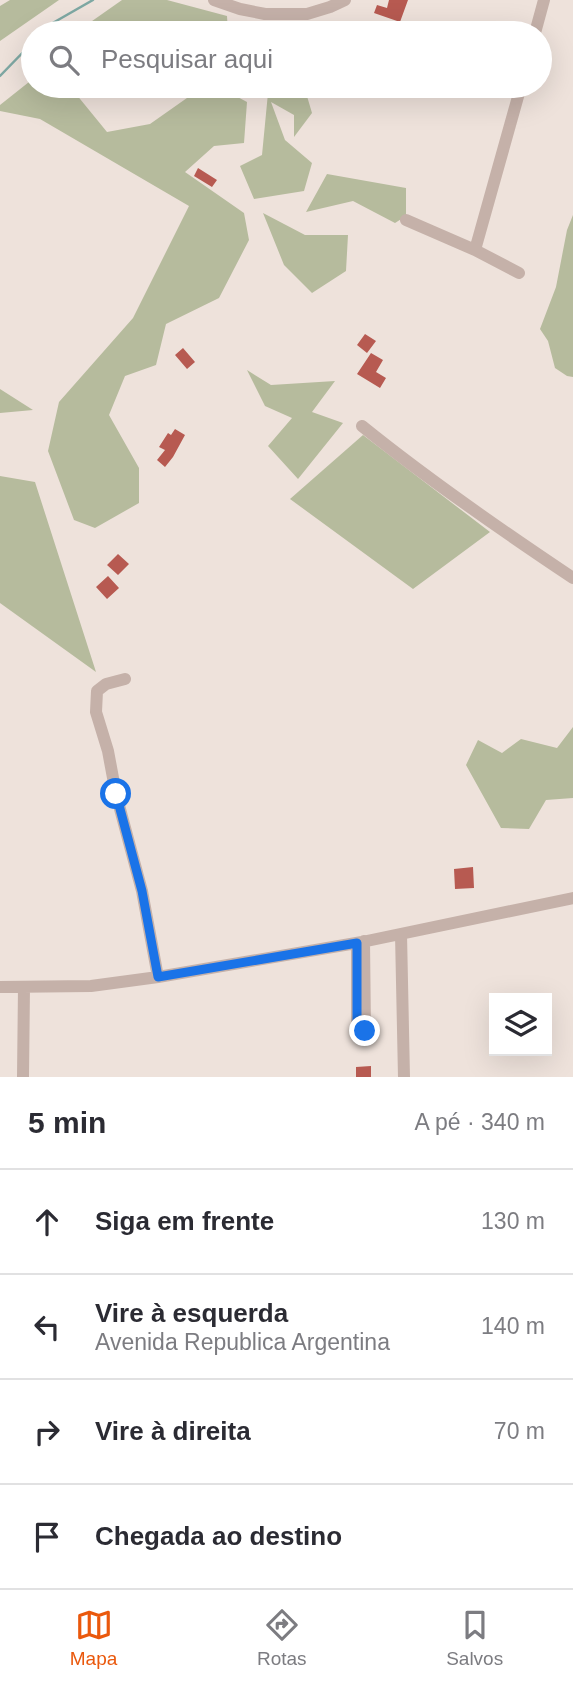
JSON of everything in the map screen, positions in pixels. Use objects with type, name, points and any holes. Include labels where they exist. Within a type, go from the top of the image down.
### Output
[{"type":"street","points":[[214,0],[265,14],[307,14],[345,0]]},
{"type":"street","points":[[539,21],[544,0]]},
{"type":"street","points":[[475,250],[518,98]]},
{"type":"street","points":[[406,220],[475,250],[519,274]]},
{"type":"street","points":[[362,426],[474,512],[573,578]]},
{"type":"street","points":[[125,678],[97,691],[96,712],[142,891],[158,977]]},
{"type":"street","points":[[0,988],[91,986],[158,977],[361,942],[573,898]]},
{"type":"street","points":[[401,934],[404,1077]]},
{"type":"street","points":[[361,942],[365,1031],[357,1031],[361,942]]},
{"type":"street","points":[[23,1077],[24,987]]},
{"type":"green space","points":[[10,0],[59,0],[29,21],[21,21],[21,26],[0,41],[0,6]]},
{"type":"green space","points":[[122,0],[167,0],[227,16],[227,21],[92,21]]},
{"type":"green space","points":[[21,88],[21,98],[79,98],[107,132],[150,124],[187,98],[240,98],[247,102],[244,143],[214,146],[185,172],[244,213],[249,240],[219,298],[166,324],[156,365],[125,376],[109,415],[139,468],[139,503],[95,528],[74,520],[48,451],[59,402],[133,318],[189,206],[40,119],[0,111],[0,105]]},
{"type":"green space","points":[[268,98],[308,98],[312,113],[294,137],[294,115],[271,102],[285,140],[312,163],[304,191],[254,199],[240,166],[262,155]]},
{"type":"green space","points":[[327,174],[406,188],[406,216],[395,223],[353,201],[306,212]]},
{"type":"green space","points":[[263,213],[305,235],[348,235],[346,271],[312,293],[284,265]]},
{"type":"green space","points":[[573,215],[573,377],[555,368],[548,341],[540,329],[556,287],[567,230]]},
{"type":"green space","points":[[247,370],[271,385],[335,381],[312,412],[343,423],[298,479],[268,446],[292,418],[265,406]]},
{"type":"green space","points":[[0,389],[33,410],[0,413]]},
{"type":"green space","points":[[363,435],[490,532],[413,589],[290,499]]},
{"type":"green space","points":[[0,476],[35,482],[96,672],[0,603]]},
{"type":"green space","points":[[573,727],[573,798],[546,800],[529,829],[501,828],[466,765],[478,740],[502,753],[521,739],[557,748]]},
{"type":"building","points":[[389,0],[408,0],[400,21],[374,13],[377,5],[387,8]]},
{"type":"building","points":[[198,168],[217,180],[212,187],[194,176]]},
{"type":"building","points":[[365,334],[376,341],[367,353],[357,345]]},
{"type":"building","points":[[183,348],[195,362],[187,369],[175,355]]},
{"type":"building","points":[[371,353],[383,360],[376,372],[386,378],[380,388],[357,374]]},
{"type":"building","points":[[175,429],[185,435],[165,467],[157,460],[165,450],[159,447],[168,433],[171,435]]},
{"type":"building","points":[[118,554],[129,564],[118,575],[107,565]]},
{"type":"building","points":[[108,576],[119,588],[107,599],[96,587]]},
{"type":"building","points":[[473,867],[474,888],[455,889],[454,869]]},
{"type":"building","points":[[371,1066],[371,1077],[356,1077],[356,1067]]},
{"type":"waterway","points":[[56,21],[93,0]]},
{"type":"waterway","points":[[0,76],[21,54]]},
{"type":"route","points":[[116,794],[142,891],[158,977],[357,943],[357,1031],[365,1031]]}]
